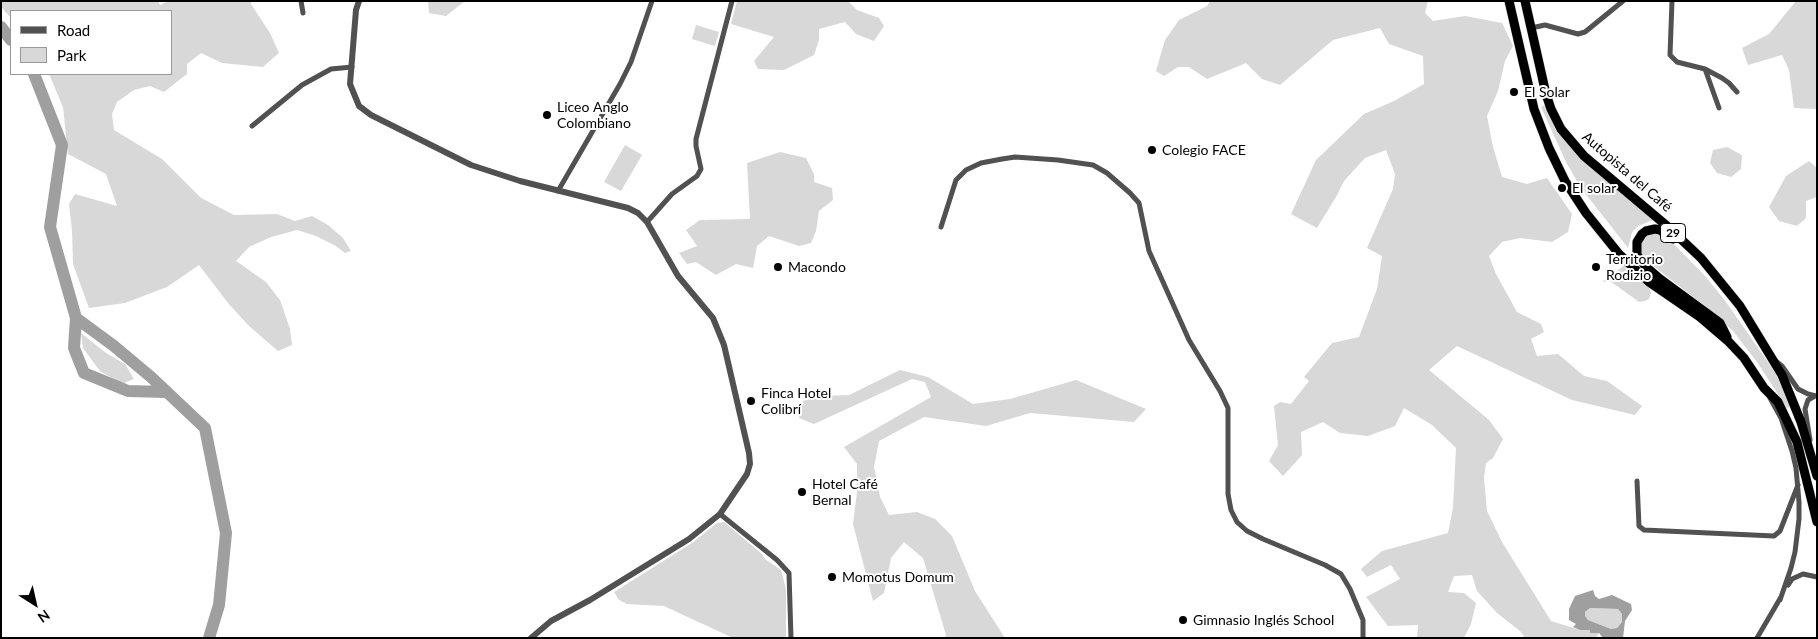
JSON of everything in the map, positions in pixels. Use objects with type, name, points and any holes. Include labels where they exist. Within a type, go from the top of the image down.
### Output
[{"type":"highway","points":[[1509,1],[1534,109],[1555,162],[1575,198],[1606,239],[1629,265],[1649,282],[1700,317],[1728,341],[1744,358],[1764,388],[1778,402],[1794,434],[1802,458],[1817,522]]},
{"type":"highway","name":"Autopista del Café","points":[[1525,1],[1551,109],[1568,138],[1584,156],[1667,226],[1690,248],[1719,279],[1740,306],[1773,358],[1789,392],[1811,453],[1817,476]]},
{"type":"highway","points":[[1728,341],[1720,322],[1646,267],[1637,254],[1636,248],[1639,238],[1646,230],[1655,229],[1666,232],[1697,262],[1727,296],[1740,306]]},
{"type":"street","points":[[301,1],[303,13]]},
{"type":"street","points":[[359,1],[356,10],[350,84],[359,106],[370,115],[471,165],[558,191],[628,208],[638,213],[647,222],[678,276],[713,318],[724,345],[749,453],[750,464],[747,474],[720,514],[690,540],[551,621],[531,638]]},
{"type":"street","points":[[558,191],[624,77],[652,1]]},
{"type":"street","points":[[647,222],[672,194],[700,173],[701,165],[696,139],[732,1]]},
{"type":"street","points":[[1530,28],[1545,25],[1578,34],[1585,32],[1623,1]]},
{"type":"street","points":[[1672,1],[1670,55],[1677,62],[1705,69],[1729,83],[1737,92]]},
{"type":"street","points":[[252,126],[302,85],[331,69],[352,67]]},
{"type":"street","points":[[1705,69],[1719,108]]},
{"type":"street","points":[[941,227],[956,180],[966,170],[981,163],[1002,159],[1015,157],[1093,165],[1107,173],[1130,192],[1139,203],[1149,251],[1189,340],[1220,391],[1228,408],[1228,494],[1231,510],[1237,522],[1247,531],[1325,565],[1341,574],[1350,589],[1362,620],[1363,638]]},
{"type":"street","points":[[1773,358],[1782,366],[1798,389],[1816,396]]},
{"type":"street","points":[[1764,388],[1781,418],[1787,434],[1796,468],[1798,485],[1799,518],[1795,552],[1780,600]]},
{"type":"street","points":[[1811,453],[1805,409],[1808,400],[1816,396]]},
{"type":"street","points":[[1636,481],[1639,526],[1644,530],[1774,536],[1780,530],[1798,485]]},
{"type":"street","points":[[720,514],[778,560],[788,573],[791,638]]},
{"type":"street","points":[[1757,638],[1788,585],[1797,576],[1808,574],[1817,577]]},
{"type":"green space","points":[[1,1],[158,1],[160,5],[169,1],[251,1],[251,4],[270,33],[279,53],[263,67],[222,63],[201,53],[187,64],[187,74],[164,92],[150,86],[134,90],[117,102],[112,114],[114,130],[162,159],[201,198],[234,215],[277,214],[295,221],[312,216],[328,225],[343,238],[351,251],[345,253],[316,236],[297,230],[271,237],[249,247],[236,261],[266,282],[280,300],[290,329],[292,345],[278,351],[249,326],[228,303],[199,265],[167,287],[125,303],[89,308],[73,264],[69,204],[75,194],[117,206],[106,174],[68,154],[63,107],[49,75],[172,75],[172,10],[10,10],[10,17],[1,7]]},
{"type":"green space","points":[[428,1],[465,1],[446,16],[429,13]]},
{"type":"green space","points":[[737,1],[848,1],[857,10],[879,18],[884,26],[874,41],[856,34],[845,22],[819,29],[819,40],[814,55],[784,70],[758,69],[754,61],[774,37],[731,24]]},
{"type":"green space","points":[[1210,1],[1428,1],[1425,13],[1433,21],[1465,16],[1502,23],[1513,46],[1505,61],[1498,91],[1487,116],[1493,147],[1502,177],[1527,184],[1547,178],[1572,214],[1568,232],[1552,242],[1520,238],[1502,242],[1489,256],[1496,274],[1517,312],[1541,324],[1544,332],[1531,339],[1537,356],[1558,354],[1584,376],[1607,381],[1642,406],[1635,415],[1572,400],[1457,346],[1429,370],[1489,420],[1503,439],[1493,458],[1486,463],[1484,478],[1487,511],[1502,542],[1551,621],[1580,630],[1590,630],[1591,633],[1599,633],[1596,638],[1525,638],[1520,631],[1497,613],[1477,591],[1472,575],[1454,576],[1448,592],[1464,593],[1476,603],[1471,624],[1464,638],[1417,638],[1418,625],[1388,626],[1366,597],[1400,579],[1391,565],[1367,577],[1361,569],[1382,551],[1448,533],[1453,508],[1456,448],[1432,425],[1404,408],[1395,426],[1368,436],[1340,433],[1323,422],[1301,432],[1302,455],[1283,476],[1269,461],[1278,445],[1274,406],[1280,402],[1291,404],[1309,381],[1304,377],[1332,343],[1359,337],[1377,289],[1382,256],[1367,248],[1393,189],[1395,174],[1386,150],[1365,158],[1344,181],[1317,228],[1291,214],[1316,160],[1364,114],[1394,101],[1424,84],[1423,56],[1389,44],[1380,28],[1333,40],[1280,85],[1262,79],[1246,63],[1207,79],[1189,67],[1178,67],[1164,76],[1156,71],[1165,40],[1179,20],[1207,6]]},
{"type":"green space","points":[[1796,1],[1817,1],[1816,109],[1794,108],[1789,70],[1782,55],[1748,65],[1742,48],[1769,34]]},
{"type":"green space","points":[[696,25],[719,32],[715,46],[692,39]]},
{"type":"green space","points":[[1545,105],[1563,139],[1653,220],[1638,226],[1632,232],[1628,248],[1581,188],[1566,162],[1541,107]]},
{"type":"green space","points":[[625,145],[642,155],[621,191],[604,182]]},
{"type":"green space","points":[[1727,147],[1742,155],[1741,169],[1731,177],[1717,173],[1710,163],[1713,150]]},
{"type":"green space","points":[[780,152],[806,158],[814,174],[814,182],[832,188],[833,200],[819,211],[816,231],[811,243],[799,246],[769,236],[757,246],[753,268],[736,264],[716,275],[696,262],[687,264],[679,253],[697,246],[686,230],[700,220],[750,219],[747,163]]},
{"type":"green space","points":[[1809,161],[1817,168],[1817,197],[1806,201],[1806,218],[1797,226],[1779,221],[1769,207],[1786,176]]},
{"type":"green space","points":[[1652,232],[1667,237],[1706,277],[1726,302],[1779,378],[1792,406],[1787,408],[1757,362],[1733,331],[1705,306],[1643,258],[1640,246],[1646,235]]},
{"type":"green space","points":[[1626,264],[1648,283],[1651,293],[1649,299],[1639,302],[1610,281],[1602,282]]},
{"type":"green space","points":[[81,333],[106,353],[125,364],[134,379],[122,384],[100,371],[83,348]]},
{"type":"green space","points":[[900,370],[928,377],[973,404],[1010,399],[1076,380],[1146,409],[1134,422],[1030,413],[986,426],[924,417],[879,441],[874,467],[880,497],[889,515],[917,512],[935,519],[952,536],[975,591],[1005,638],[945,638],[946,635],[923,558],[904,542],[891,558],[884,593],[873,601],[853,524],[857,492],[857,464],[844,447],[931,397],[925,382],[912,379],[814,424],[799,418],[803,401],[822,396],[849,395]]},
{"type":"green space","points":[[724,522],[762,554],[765,559],[781,570],[786,589],[786,638],[733,638],[664,606],[627,604],[619,600],[614,592],[692,543],[717,523]]},
{"type":"green space","points":[[1590,608],[1618,609],[1622,614],[1622,622],[1617,628],[1611,629],[1588,620],[1584,616],[1585,612]]},
{"type":"shaded area","points":[[1593,590],[1595,596],[1599,599],[1612,595],[1631,604],[1632,610],[1625,621],[1623,638],[1603,638],[1599,633],[1590,633],[1590,630],[1580,630],[1573,627],[1576,624],[1569,620],[1569,609],[1575,596]],"holes":[[[1590,608],[1618,609],[1622,614],[1622,622],[1617,628],[1611,629],[1588,620],[1585,616],[1585,612]]]},
{"type":"waterway","points":[[1,27],[10,39]]},
{"type":"waterway","points":[[34,75],[62,145],[50,227],[76,318],[151,377],[205,428],[226,533],[219,605],[209,638]]},
{"type":"waterway","points":[[76,318],[74,348],[84,373],[128,391],[167,392]]},
{"type":"place","name":"El Solar","points":[[1514,92]]},
{"type":"place","name":"Liceo Anglo Colombiano","points":[[547,115]]},
{"type":"place","name":"Colegio FACE","points":[[1152,150]]},
{"type":"place","name":"El solar","points":[[1562,188]]},
{"type":"place","name":"Macondo","points":[[778,267]]},
{"type":"place","name":"Territorio Rodizio","points":[[1596,267]]},
{"type":"place","name":"Finca Hotel Colibrí","points":[[751,401]]},
{"type":"place","name":"Hotel Café Bernal","points":[[802,492]]},
{"type":"place","name":"Momotus Domum","points":[[832,577]]},
{"type":"place","name":"Gimnasio Inglés School","points":[[1183,620]]}]
